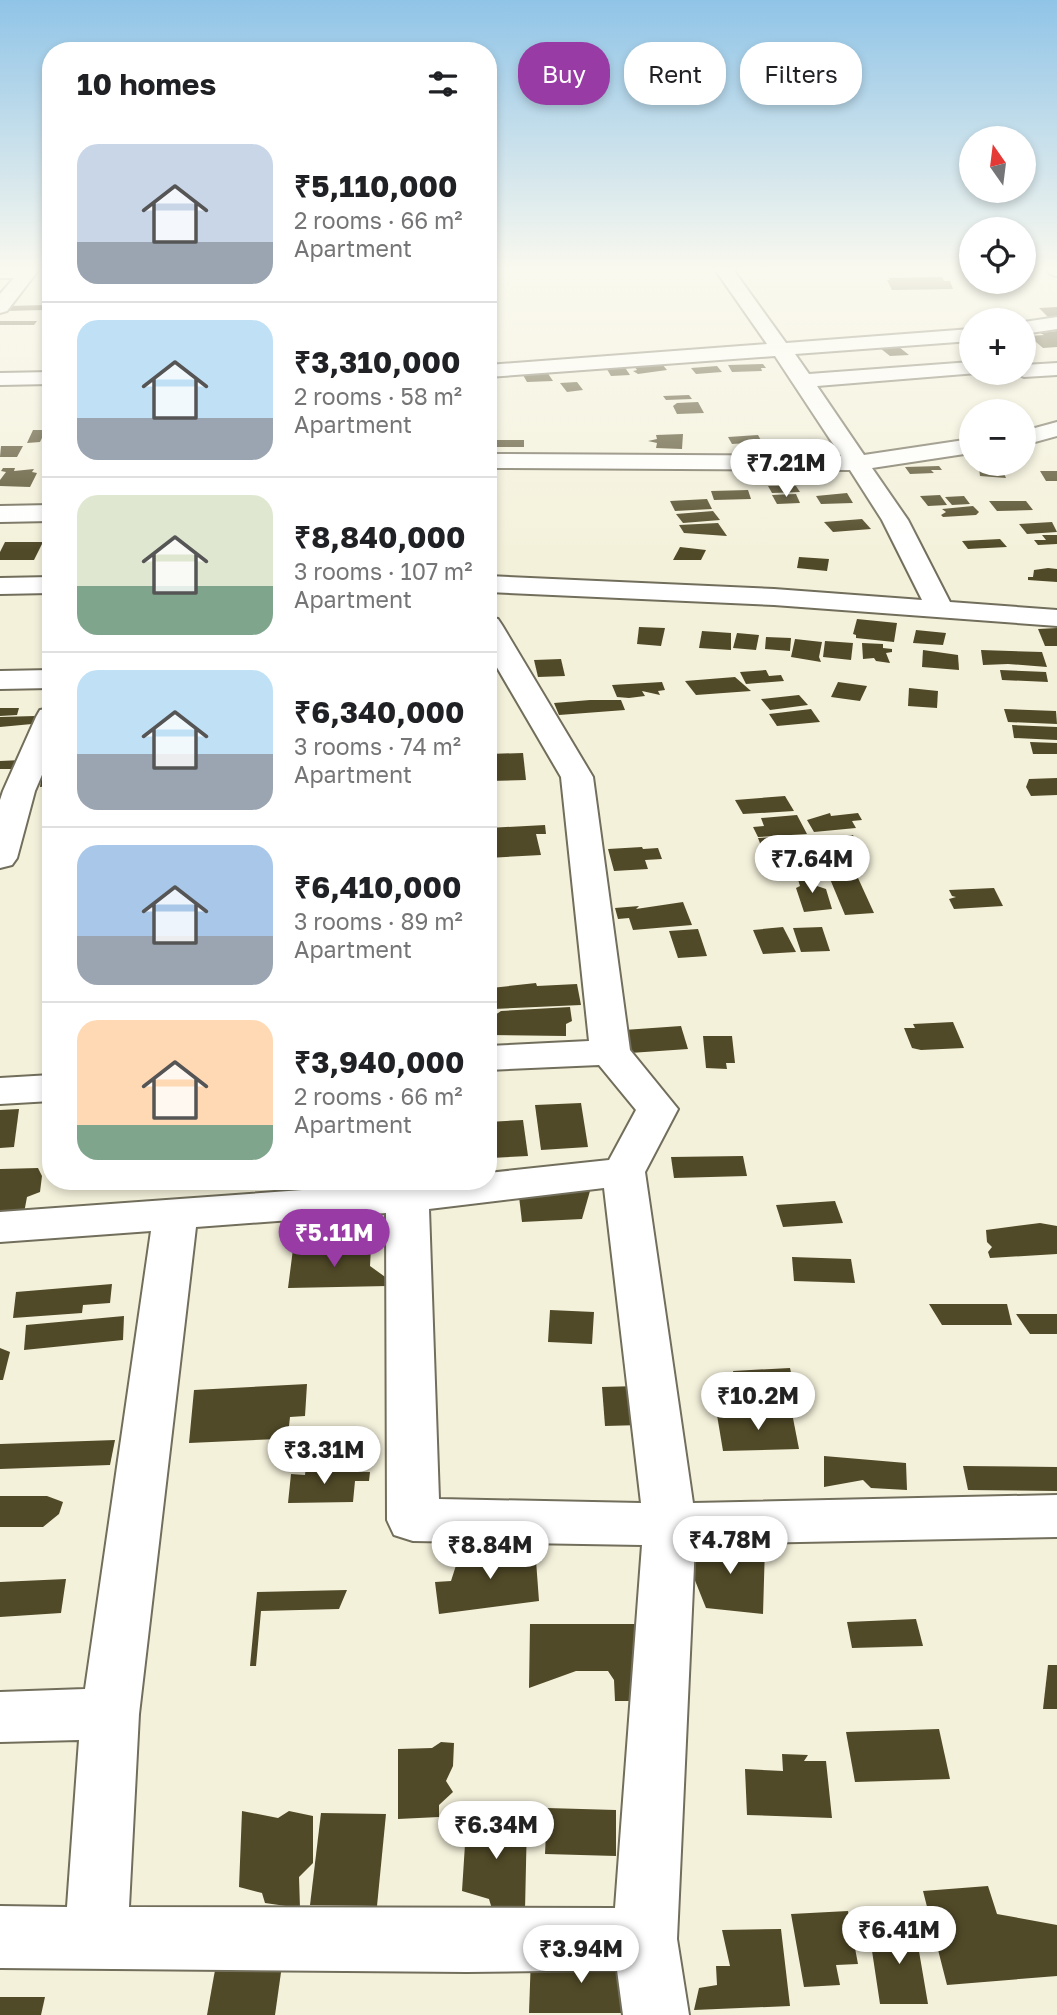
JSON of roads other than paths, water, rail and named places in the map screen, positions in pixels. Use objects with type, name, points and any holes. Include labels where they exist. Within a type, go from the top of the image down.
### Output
[{"type":"street","points":[[497,370],[607,362]]},
{"type":"street","points":[[790,362],[895,520],[941,611]]},
{"type":"street","points":[[803,380],[959,369]]},
{"type":"street","points":[[1036,370],[1057,369]]},
{"type":"street","points":[[0,379],[42,378]]},
{"type":"street","points":[[1036,435],[1057,429]]},
{"type":"street","points":[[497,461],[857,463],[959,448]]},
{"type":"street","points":[[0,514],[42,513]]},
{"type":"street","points":[[497,584],[774,597],[1057,618]]},
{"type":"street","points":[[0,586],[42,585]]},
{"type":"street","points":[[499,668],[577,777],[610,1052],[657,1109],[624,1172],[670,1524],[645,1938],[656,2015]]},
{"type":"street","points":[[0,680],[42,679]]},
{"type":"street","points":[[0,858],[42,741]]},
{"type":"street","points":[[497,1058],[610,1052]]},
{"type":"street","points":[[0,1091],[42,1089]]},
{"type":"street","points":[[497,1182],[624,1172]]},
{"type":"street","points":[[0,1227],[176,1213],[397,1190]]},
{"type":"street","points":[[407,1190],[413,1520],[670,1524],[1057,1516]]},
{"type":"street","points":[[96,1937],[110,1714],[176,1213]]},
{"type":"street","points":[[0,1717],[110,1714]]},
{"type":"street","points":[[0,1937],[467,1941],[645,1938]]}]
